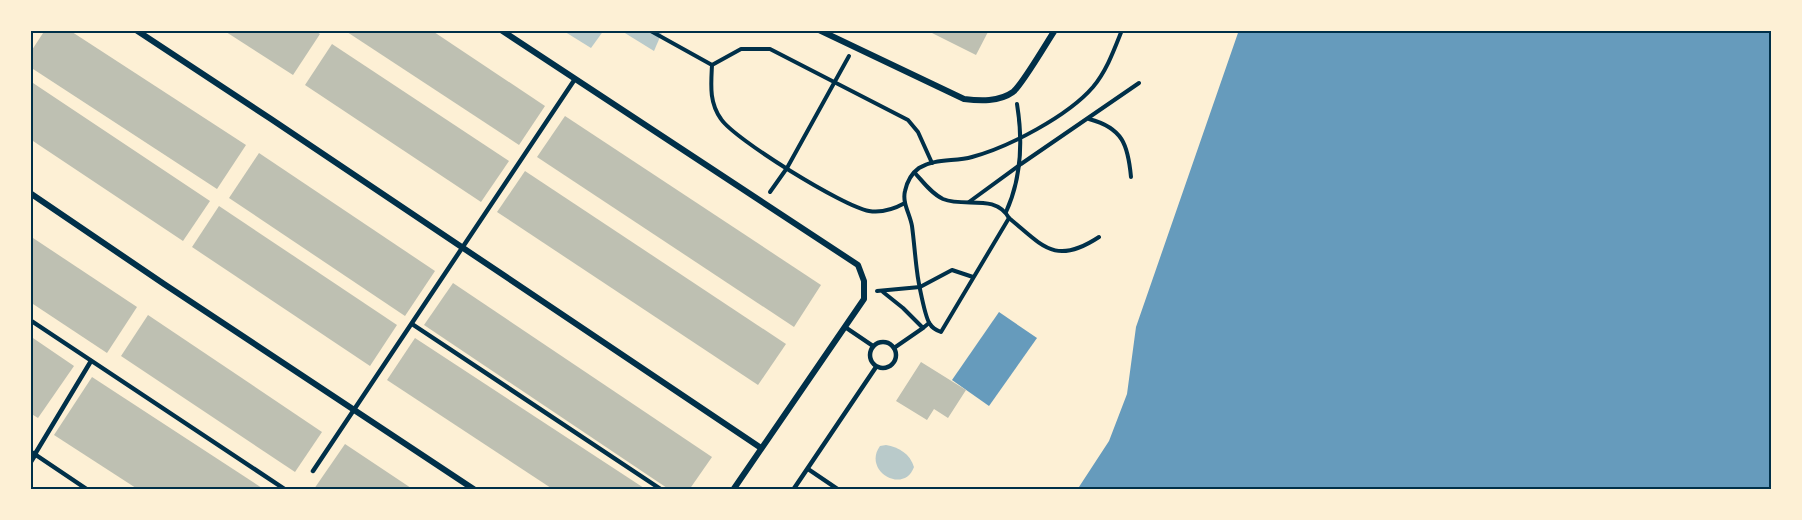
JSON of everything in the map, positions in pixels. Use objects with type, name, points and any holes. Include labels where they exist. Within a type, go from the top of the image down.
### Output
[{"type":"street","points":[[135,30],[262,112],[761,448]]},
{"type":"street","points":[[501,30],[858,265],[864,281],[864,299],[734,490]]},
{"type":"street","points":[[819,30],[829,32],[854,47],[964,99],[979,101],[999,98],[1015,91],[1055,30]]},
{"type":"street","points":[[30,193],[475,490]]},
{"type":"street","points":[[30,462],[32,452]]},
{"type":"lane","points":[[313,471],[575,79]]},
{"type":"lane","points":[[30,320],[286,490]]},
{"type":"lane","points":[[412,324],[662,490]]},
{"type":"lane","points":[[844,327],[873,346]]},
{"type":"lane","points":[[880,342],[887,342],[894,348],[896,358],[894,364],[888,368],[876,367],[869,356],[873,346],[880,342]]},
{"type":"lane","points":[[88,490],[32,452],[92,361]]},
{"type":"lane","points":[[793,490],[876,367]]},
{"type":"lane","points":[[808,469],[839,490]]},
{"type":"path","points":[[649,30],[712,66]]},
{"type":"path","points":[[1009,218],[940,332],[929,323],[920,286],[912,224],[904,203],[904,192],[910,177],[919,168],[932,163],[969,158],[990,152],[1062,113],[1092,88],[1104,73],[1122,30]]},
{"type":"path","points":[[764,203],[854,47]]},
{"type":"path","points":[[712,66],[741,50],[770,49],[908,120],[918,132],[932,163]]},
{"type":"path","points":[[712,66],[712,104],[722,121],[786,168],[854,207],[872,212],[895,209],[904,203]]},
{"type":"path","points":[[968,203],[1139,83]]},
{"type":"path","points":[[1006,212],[1021,164],[1021,137],[1015,91]]},
{"type":"path","points":[[1089,119],[1104,123],[1114,129],[1122,139],[1128,151],[1131,177]]},
{"type":"path","points":[[915,173],[929,189],[943,199],[968,203],[984,202],[998,206],[1046,249],[1063,252],[1085,246],[1099,237]]},
{"type":"path","points":[[864,290],[882,291],[920,286],[952,270],[973,277]]},
{"type":"path","points":[[882,291],[922,328]]},
{"type":"path","points":[[894,348],[929,323]]},
{"type":"shaded area","points":[[562,30],[604,30],[591,48]]},
{"type":"shaded area","points":[[620,30],[663,30],[654,51]]},
{"type":"shaded area","points":[[886,445],[900,449],[910,458],[914,467],[909,475],[902,479],[894,479],[880,471],[876,464],[876,455],[880,446]]},
{"type":"water","points":[[1239,30],[1772,30],[1772,490],[1077,490],[1109,441],[1127,394],[1136,327]]},
{"type":"water","points":[[999,312],[1037,338],[989,406],[952,380]]},
{"type":"building","points":[[45,30],[69,30],[246,145],[217,189],[30,67],[30,53]]},
{"type":"building","points":[[223,30],[314,30],[320,34],[293,75]]},
{"type":"building","points":[[344,30],[431,30],[545,106],[519,145]]},
{"type":"building","points":[[926,30],[989,30],[976,55]]},
{"type":"building","points":[[332,44],[509,161],[481,202],[305,85]]},
{"type":"building","points":[[30,81],[210,201],[183,241],[30,139]]},
{"type":"building","points":[[565,116],[821,285],[794,327],[537,157]]},
{"type":"building","points":[[259,153],[435,271],[405,316],[229,198]]},
{"type":"building","points":[[525,171],[786,344],[758,385],[497,212]]},
{"type":"building","points":[[219,206],[397,325],[370,366],[192,247]]},
{"type":"building","points":[[30,236],[137,307],[107,353],[30,302]]},
{"type":"building","points":[[453,283],[712,457],[689,490],[670,490],[424,325]]},
{"type":"building","points":[[148,315],[322,432],[295,472],[121,356]]},
{"type":"building","points":[[30,336],[74,366],[38,418],[30,413]]},
{"type":"building","points":[[415,338],[647,490],[554,490],[387,380]]},
{"type":"building","points":[[921,362],[966,390],[948,418],[934,409],[927,420],[896,401]]},
{"type":"building","points":[[92,377],[265,490],[139,490],[54,435]]},
{"type":"building","points":[[345,444],[414,490],[314,489]]}]
